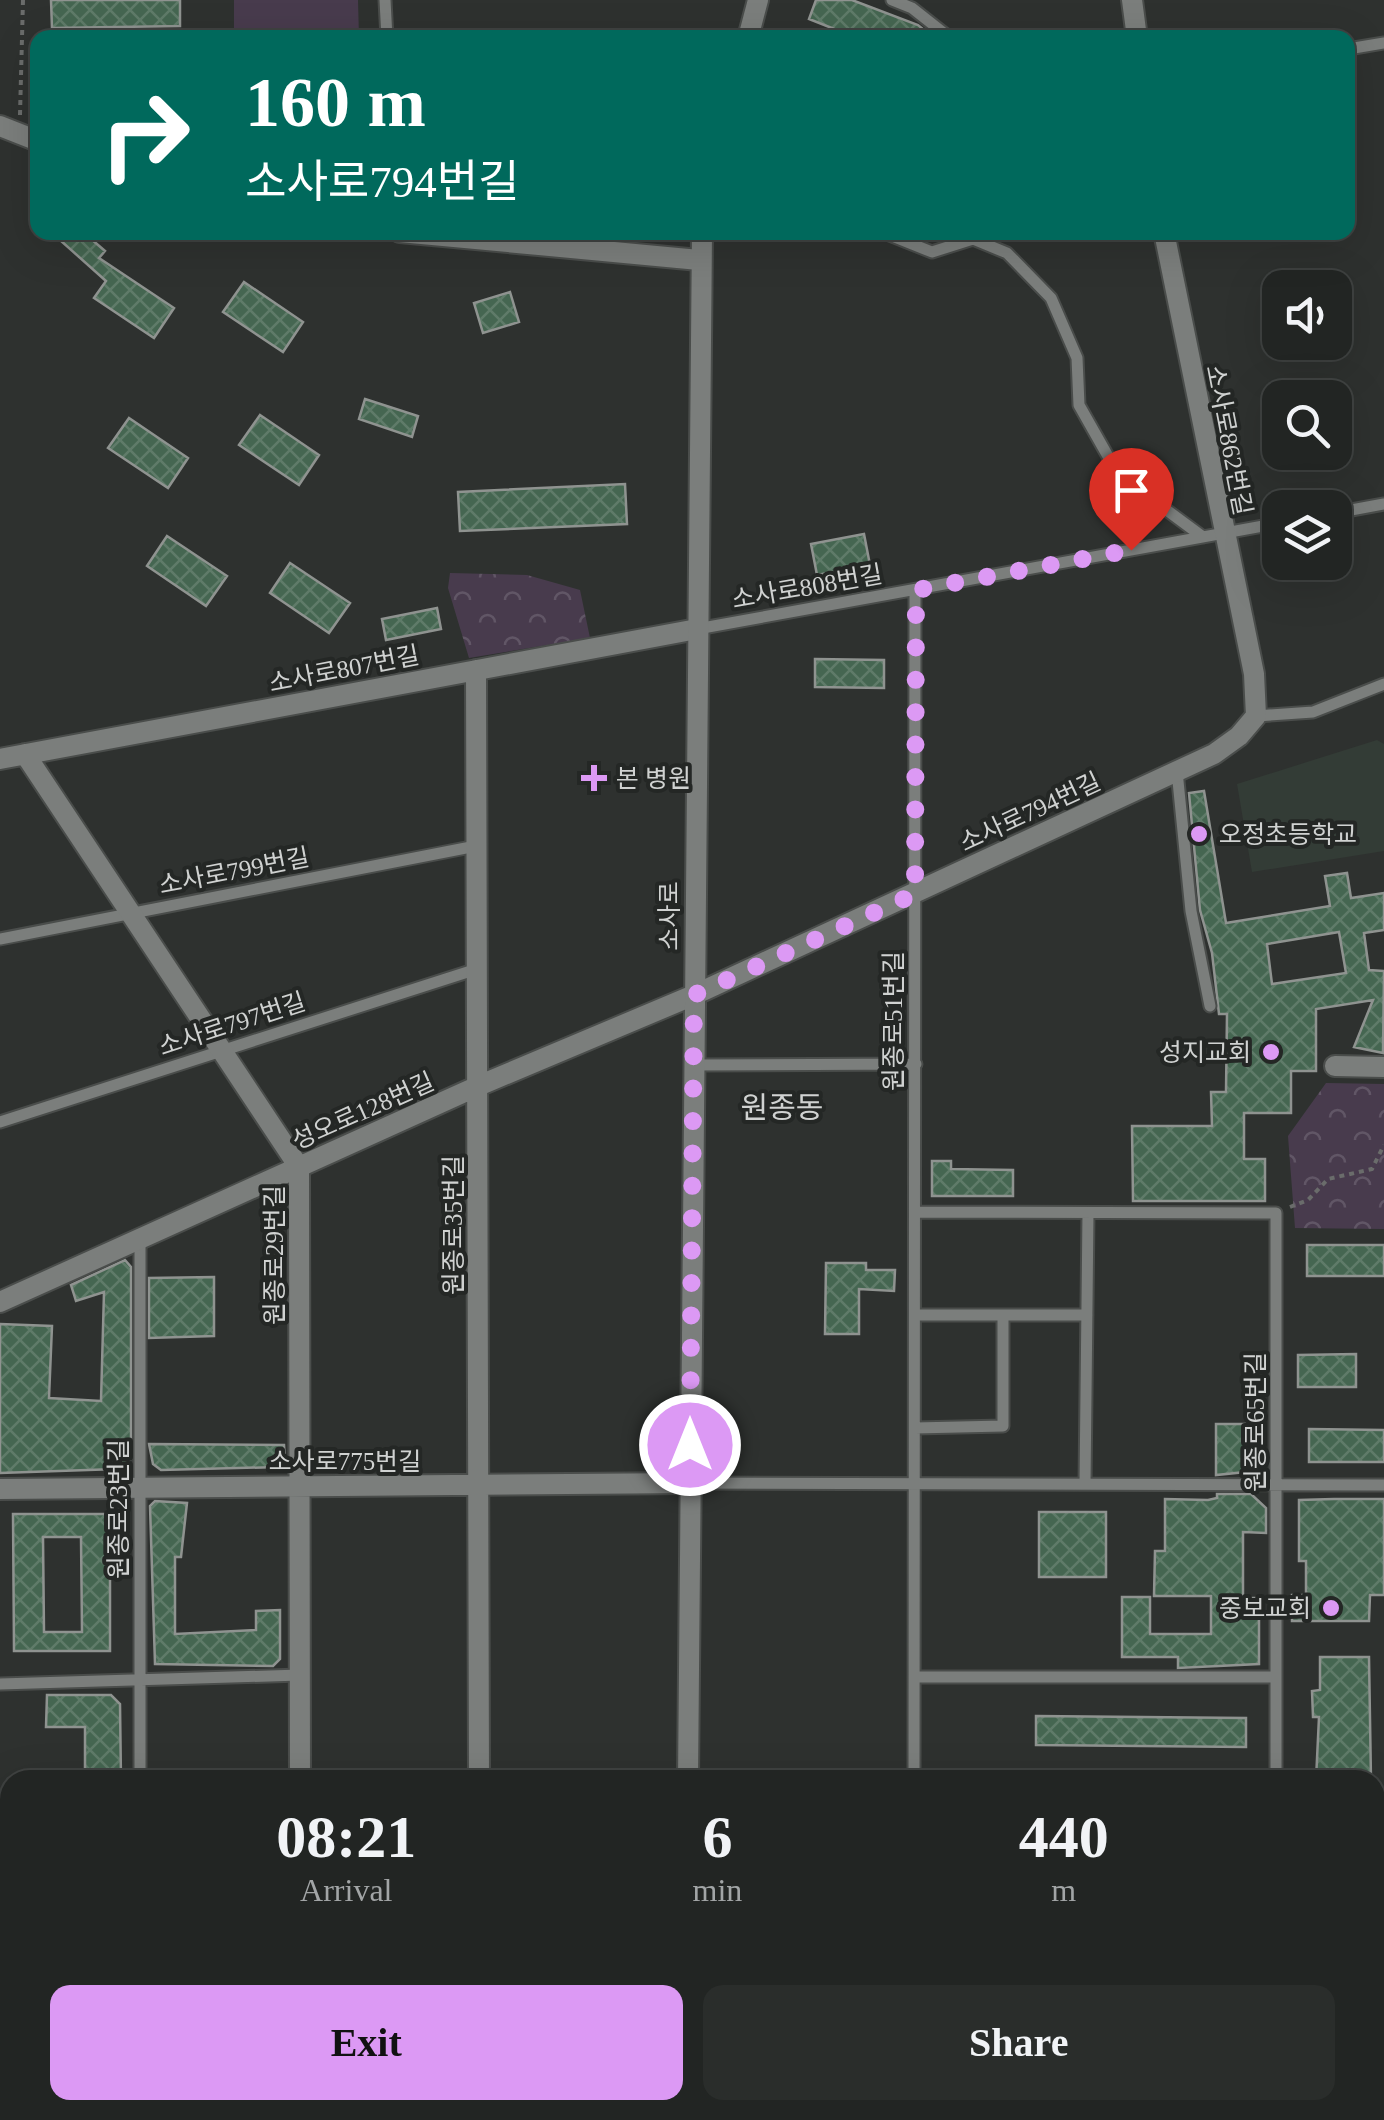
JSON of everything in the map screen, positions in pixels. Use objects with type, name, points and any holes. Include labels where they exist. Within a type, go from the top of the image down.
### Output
[{"type":"street","points":[[750,30],[758,0]]},
{"type":"street","points":[[1132,0],[1136,30]]},
{"type":"street","points":[[485,240],[699,260]]},
{"type":"street","name":"소사로","points":[[688,1770],[701,240]]},
{"type":"street","name":"소사로862번길","points":[[1165,240],[1213,535],[1254,674],[1256,716]]},
{"type":"street","name":"소사로807번길","points":[[0,758],[697,629]]},
{"type":"street","name":"원종로35번길","points":[[476,670],[480,1770]]},
{"type":"street","name":"소사로794번길","points":[[694,995],[1214,754],[1256,716]]},
{"type":"street","name":"원종로29번길","points":[[25,754],[299,1167],[300,1770]]},
{"type":"street","name":"성오로128번길","points":[[0,1302],[478,1086],[694,995]]},
{"type":"street","points":[[1335,1066],[1384,1067]]},
{"type":"street","name":"소사로775번길","points":[[0,1489],[690,1484]]},
{"type":"lane","points":[[385,0],[387,30]]},
{"type":"lane","points":[[892,0],[912,8],[940,30]]},
{"type":"lane","points":[[1355,48],[1384,43]]},
{"type":"lane","points":[[902,240],[932,252],[967,240]]},
{"type":"lane","points":[[978,240],[1007,253],[1051,298],[1078,358],[1079,405],[1118,474],[1213,535]]},
{"type":"lane","points":[[1352,510],[1384,504]]},
{"type":"lane","name":"소사로808번길","points":[[697,629],[1262,526]]},
{"type":"lane","name":"원종로51번길","points":[[914,1770],[916,590]]},
{"type":"lane","points":[[1256,716],[1313,712],[1384,684]]},
{"type":"lane","points":[[1177,772],[1191,910],[1210,1006]]},
{"type":"lane","name":"소사로799번길","points":[[0,939],[476,846]]},
{"type":"lane","name":"소사로797번길","points":[[0,1122],[477,968]]},
{"type":"lane","points":[[693,1065],[916,1064]]},
{"type":"lane","points":[[916,1212],[1276,1213]]},
{"type":"lane","points":[[1085,1484],[1088,1213]]},
{"type":"lane","name":"원종로65번길","points":[[1276,1213],[1276,1770]]},
{"type":"lane","name":"원종로23번길","points":[[140,1238],[140,1770]]},
{"type":"lane","points":[[916,1314],[1086,1315]]},
{"type":"lane","points":[[915,1428],[1003,1426],[1003,1315]]},
{"type":"lane","points":[[690,1484],[1384,1484]]},
{"type":"lane","points":[[0,1684],[300,1675]]},
{"type":"lane","points":[[914,1677],[1276,1676]]},
{"type":"path","points":[[19,134],[23,0]]},
{"type":"path","points":[[1276,1213],[1308,1200],[1328,1179],[1372,1169],[1384,1145]]},
{"type":"shaded area","points":[[1377,740],[1384,744],[1384,851],[1252,872],[1237,784]]},
{"type":"green space","points":[[234,0],[358,0],[359,30],[234,30]]},
{"type":"green space","points":[[450,573],[527,575],[580,590],[590,638],[469,658],[448,588]]},
{"type":"green space","points":[[1326,1083],[1384,1084],[1384,1229],[1295,1228],[1288,1136]]},
{"type":"building","points":[[51,0],[180,0],[180,26],[52,28]]},
{"type":"building","points":[[816,0],[852,0],[924,30],[837,30],[809,19]]},
{"type":"building","points":[[60,240],[92,240],[105,251],[99,258],[174,308],[154,338],[94,298],[106,281]]},
{"type":"building","points":[[244,282],[303,322],[283,352],[223,312]]},
{"type":"building","points":[[510,292],[519,322],[483,333],[474,303]]},
{"type":"building","points":[[365,399],[418,416],[412,437],[359,419]]},
{"type":"building","points":[[260,415],[319,455],[299,485],[239,445]]},
{"type":"building","points":[[129,418],[188,458],[168,488],[108,448]]},
{"type":"building","points":[[625,484],[627,524],[460,531],[458,492]]},
{"type":"building","points":[[864,534],[870,565],[817,575],[811,544]]},
{"type":"building","points":[[167,536],[227,576],[206,606],[147,566]]},
{"type":"building","points":[[290,563],[350,603],[329,633],[270,593]]},
{"type":"building","points":[[437,608],[441,629],[386,640],[382,619]]},
{"type":"building","points":[[815,659],[884,660],[884,688],[815,687]]},
{"type":"building","points":[[1204,791],[1226,923],[1330,906],[1325,876],[1347,873],[1351,898],[1384,893],[1384,930],[1364,933],[1369,970],[1384,971],[1383,1053],[1354,1047],[1373,1000],[1316,1009],[1316,1071],[1291,1071],[1291,1113],[1244,1113],[1244,1159],[1265,1159],[1265,1201],[1133,1201],[1132,1126],[1212,1126],[1211,1092],[1226,1092],[1227,1014],[1219,1014],[1212,953],[1200,910],[1189,793]],"holes":[[[1339,932],[1346,973],[1272,984],[1267,944]]]},
{"type":"building","points":[[932,1161],[951,1161],[951,1169],[1013,1170],[1013,1196],[932,1196]]},
{"type":"building","points":[[1307,1245],[1384,1245],[1384,1276],[1307,1276]]},
{"type":"building","points":[[125,1260],[131,1267],[131,1459],[117,1469],[0,1473],[0,1324],[52,1326],[49,1398],[101,1401],[104,1292],[76,1301],[71,1285]]},
{"type":"building","points":[[826,1263],[866,1263],[866,1270],[895,1270],[894,1291],[859,1289],[859,1334],[825,1334]]},
{"type":"building","points":[[214,1277],[214,1336],[149,1338],[149,1278]]},
{"type":"building","points":[[1356,1354],[1356,1387],[1298,1387],[1298,1355]]},
{"type":"building","points":[[1216,1424],[1260,1424],[1261,1463],[1255,1471],[1216,1475]]},
{"type":"building","points":[[1309,1429],[1384,1430],[1384,1462],[1309,1462]]},
{"type":"building","points":[[149,1444],[284,1445],[285,1462],[279,1467],[161,1470],[153,1464]]},
{"type":"building","points":[[1217,1494],[1251,1494],[1266,1508],[1266,1533],[1243,1532],[1243,1598],[1259,1598],[1259,1664],[1178,1668],[1178,1657],[1122,1657],[1122,1597],[1150,1597],[1150,1634],[1211,1634],[1211,1596],[1154,1596],[1155,1551],[1165,1551],[1165,1499],[1208,1500],[1217,1498]]},
{"type":"building","points":[[1384,1499],[1384,1595],[1370,1595],[1369,1621],[1292,1621],[1292,1595],[1306,1595],[1306,1561],[1299,1561],[1299,1500]]},
{"type":"building","points":[[155,1501],[187,1503],[181,1557],[175,1557],[175,1634],[256,1630],[256,1611],[280,1610],[280,1659],[273,1666],[155,1664],[150,1506]]},
{"type":"building","points":[[1039,1512],[1106,1512],[1106,1577],[1039,1577]]},
{"type":"building","points":[[13,1514],[110,1514],[110,1651],[14,1651]],"holes":[[[43,1537],[81,1537],[82,1632],[44,1632]]]},
{"type":"building","points":[[1320,1657],[1369,1657],[1371,1770],[1316,1770],[1319,1717],[1313,1717],[1312,1691],[1320,1690]]},
{"type":"building","points":[[47,1695],[111,1695],[120,1704],[121,1770],[85,1770],[85,1727],[46,1727]]},
{"type":"building","points":[[1036,1716],[1246,1718],[1246,1747],[1036,1745]]},
{"type":"place","name":"본 병원","points":[[594,778]]},
{"type":"place","name":"오정초등학교","points":[[1199,834]]},
{"type":"place","name":"성지교회","points":[[1271,1052]]},
{"type":"place","name":"중보교회","points":[[1331,1608]]},
{"type":"district","name":"원종동","points":[[782,1107]]},
{"type":"route","points":[[690,1445],[694,995],[915,894],[916,590],[1131,550]]}]
